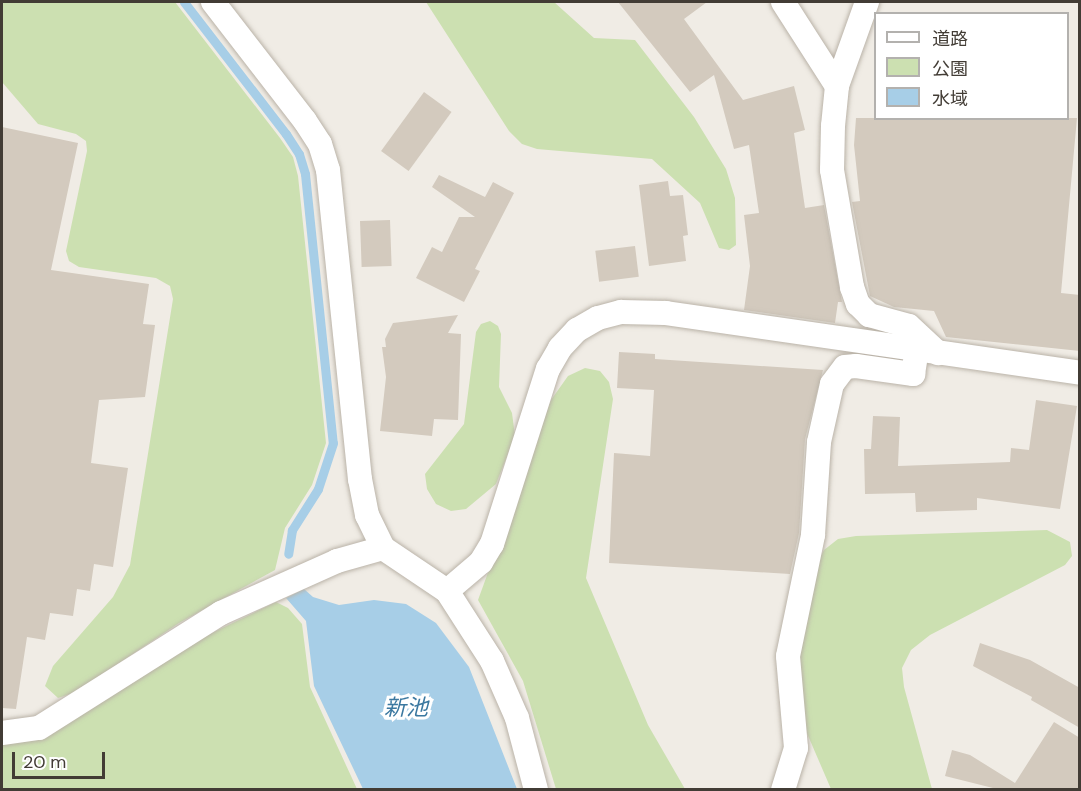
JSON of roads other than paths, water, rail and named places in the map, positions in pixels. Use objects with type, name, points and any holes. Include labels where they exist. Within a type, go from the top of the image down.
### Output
[{"type":"street","points":[[213,2],[320,144],[328,170],[360,479],[367,515],[383,548],[447,591],[506,689],[536,789]]},
{"type":"street","points":[[783,2],[837,86]]},
{"type":"street","points":[[867,2],[837,86],[832,170],[852,287],[858,304],[869,315],[909,326],[927,351]]},
{"type":"street","points":[[447,591],[481,562],[492,544],[548,369],[560,348],[577,330],[598,318],[621,312],[666,313],[1080,373]]},
{"type":"street","points":[[783,789],[796,748],[788,656],[813,535],[819,442],[832,384],[845,367],[913,374],[927,351]]},
{"type":"street","points":[[2,733],[39,728],[221,613],[337,561],[383,548]]},
{"type":"water","name":"新池","points":[[304,589],[313,597],[339,605],[374,600],[406,604],[436,623],[469,667],[517,789],[363,789],[314,686],[306,621],[286,598]]},
{"type":"waterway","points":[[184,2],[286,134],[299,154],[305,174],[333,443],[318,489],[292,530],[288,554]]}]
